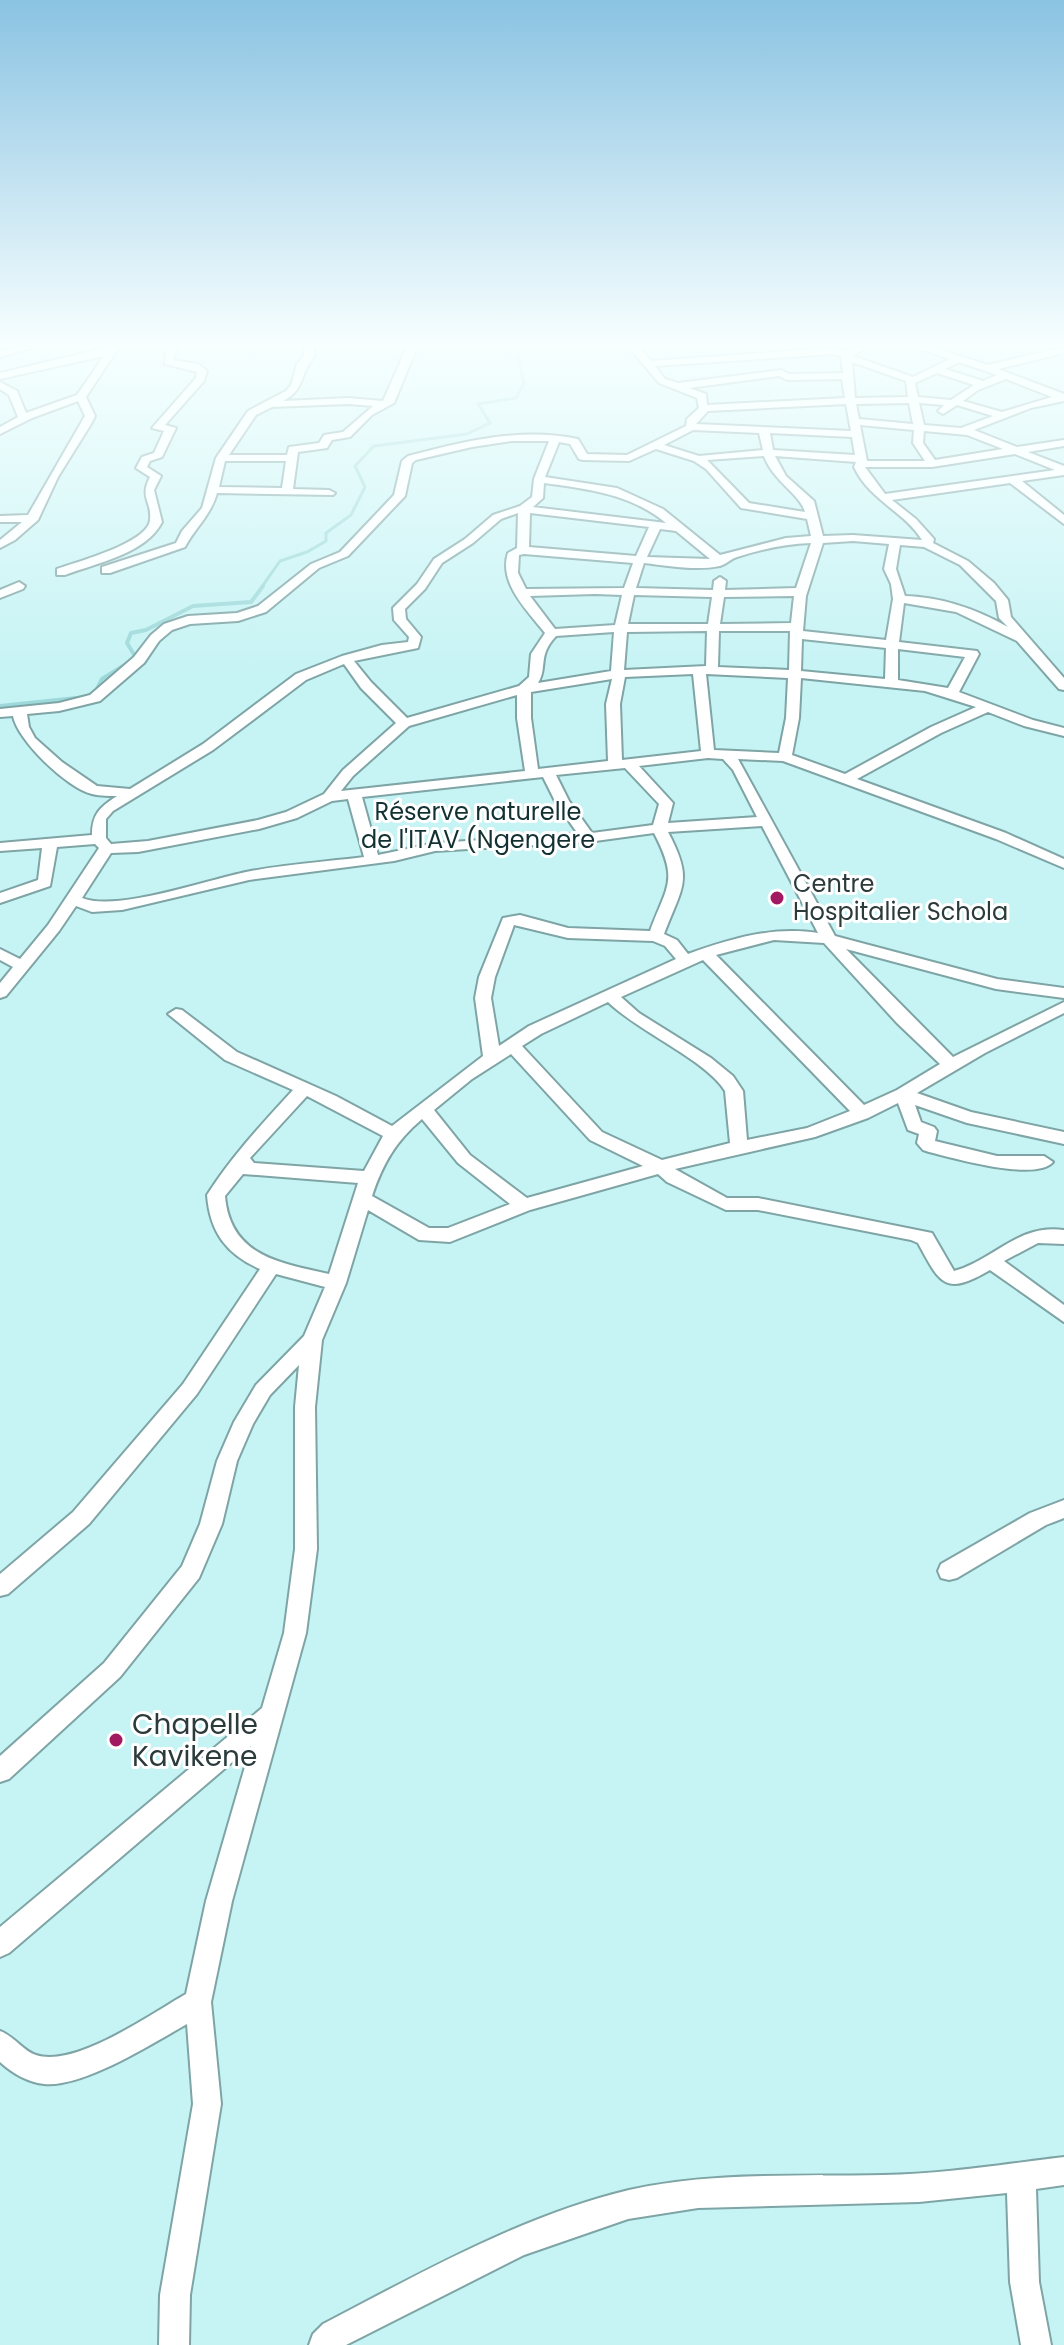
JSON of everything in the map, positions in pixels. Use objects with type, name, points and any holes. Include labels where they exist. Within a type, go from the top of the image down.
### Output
[{"type":"street","points":[[0,545],[14,537],[34,518],[65,456]]},
{"type":"street","points":[[61,572],[132,544],[152,532],[156,519],[149,490],[156,476],[141,468],[146,459],[154,456]]},
{"type":"street","points":[[0,713],[59,707],[95,698],[139,660],[155,638],[180,622],[238,617],[262,609],[315,566],[344,554],[359,534],[399,496],[407,461],[419,456]]},
{"type":"street","points":[[523,550],[524,509],[537,498],[539,479],[548,456]]},
{"type":"street","points":[[583,456],[604,459],[631,456]]},
{"type":"street","points":[[690,456],[723,479],[745,506],[809,516]]},
{"type":"street","points":[[698,459],[716,456]]},
{"type":"street","points":[[768,456],[780,479],[808,501],[809,516],[818,539],[801,592],[795,631],[790,740],[785,757]]},
{"type":"street","points":[[800,456],[932,464],[985,456]]},
{"type":"street","points":[[860,456],[861,474],[883,498],[921,528],[928,539],[927,544]]},
{"type":"street","points":[[927,456],[932,464]]},
{"type":"street","points":[[961,456],[966,460]]},
{"type":"street","points":[[1032,456],[1064,471]]},
{"type":"street","points":[[106,570],[181,545],[186,533],[207,509],[221,458],[291,458],[287,490]]},
{"type":"street","points":[[883,498],[960,489],[1064,471]]},
{"type":"street","points":[[1011,478],[1062,517]]},
{"type":"street","points":[[539,479],[613,490],[659,511],[723,560]]},
{"type":"street","points":[[211,490],[329,493]]},
{"type":"street","points":[[0,993],[54,928],[72,899],[103,844],[99,819],[108,808],[208,747],[287,685],[346,659],[414,645],[415,637],[400,620],[399,608],[421,586],[438,561],[469,541],[497,517],[524,509],[682,528]]},
{"type":"street","points":[[0,519],[34,518]]},
{"type":"street","points":[[656,525],[626,593],[619,628],[618,674],[613,704],[621,762],[666,803],[659,828],[679,870],[674,895],[656,936]]},
{"type":"street","points":[[552,633],[513,582],[509,566],[514,553],[523,550],[682,564],[723,560],[775,543],[853,538],[927,544],[964,563],[1002,600],[1005,618],[1018,630],[1025,644]]},
{"type":"street","points":[[891,683],[892,644],[899,599],[890,569],[895,543]]},
{"type":"street","points":[[708,754],[706,670],[723,560]]},
{"type":"street","points":[[0,594],[19,586]]},
{"type":"street","points":[[524,593],[595,590],[626,593],[801,592]]},
{"type":"street","points":[[899,599],[928,599],[947,603],[1006,631],[1025,644],[1064,686]]},
{"type":"street","points":[[532,772],[524,718],[524,689],[536,678],[533,663],[544,640],[552,633],[619,628],[713,629],[760,625],[973,654],[952,692]]},
{"type":"street","points":[[346,659],[366,685],[404,723]]},
{"type":"street","points":[[0,847],[50,843],[152,847],[184,837],[256,827],[304,812],[329,797],[348,773],[404,723],[524,689],[618,674],[706,670],[891,683],[952,692],[986,708],[1064,732]]},
{"type":"street","points":[[844,780],[936,730],[986,708]]},
{"type":"street","points":[[19,709],[22,727],[30,740],[57,765],[93,790],[131,793]]},
{"type":"street","points":[[726,753],[829,939],[903,1019],[951,1065]]},
{"type":"street","points":[[329,797],[708,754],[785,757],[1001,836],[1064,864]]},
{"type":"street","points":[[548,773],[562,801],[588,838]]},
{"type":"street","points":[[354,794],[372,859]]},
{"type":"street","points":[[72,899],[92,907],[122,905],[249,876],[435,847],[588,838],[659,828],[766,821]]},
{"type":"street","points":[[0,898],[45,883],[50,843]]},
{"type":"street","points":[[492,1058],[483,998],[487,977],[508,921],[520,920],[568,933],[656,936],[695,957],[754,998],[776,1026],[862,1114]]},
{"type":"street","points":[[174,2345],[175,2295],[207,2104],[198,2002],[219,1901],[295,1633],[306,1549],[305,1407],[312,1340],[336,1283],[366,1188],[393,1134],[466,1075],[535,1030],[695,957],[774,935],[829,939],[996,984],[1064,993]]},
{"type":"street","points":[[0,954],[22,966]]},
{"type":"street","points":[[612,997],[633,1017],[705,1062],[727,1080],[734,1091],[739,1146]]},
{"type":"street","points":[[240,1158],[249,1169],[366,1188],[426,1235],[450,1235],[524,1205],[739,1146],[809,1133],[862,1114],[1064,1007]]},
{"type":"street","points":[[176,1014],[231,1056],[393,1134]]},
{"type":"street","points":[[512,1045],[596,1136],[663,1168],[673,1178],[726,1204],[758,1204],[914,1234],[925,1238],[945,1274],[952,1278],[965,1275],[1029,1240],[1051,1234],[1064,1237]]},
{"type":"street","points":[[304,1089],[240,1158],[236,1171],[216,1195],[219,1222],[228,1242],[271,1267],[336,1283]]},
{"type":"street","points":[[903,1094],[967,1117],[1064,1138]]},
{"type":"street","points":[[903,1094],[914,1126],[928,1131],[926,1143],[929,1146],[997,1162],[1044,1162]]},
{"type":"street","points":[[425,1111],[464,1159],[524,1205]]},
{"type":"street","points":[[991,1261],[1064,1315]]},
{"type":"street","points":[[0,1587],[81,1518],[190,1389],[271,1267]]},
{"type":"street","points":[[0,1771],[112,1670],[191,1571],[211,1524],[227,1461],[244,1422],[263,1390],[312,1340]]},
{"type":"street","points":[[949,1571],[1038,1519],[1064,1509]]},
{"type":"street","points":[[0,1944],[273,1713]]},
{"type":"street","points":[[0,2044],[30,2068],[50,2072],[105,2053],[198,2002]]},
{"type":"street","points":[[324,2345],[334,2335],[483,2258],[574,2220],[631,2204],[708,2194],[923,2188],[1064,2171]]},
{"type":"street","points":[[1022,2174],[1021,2223],[1030,2323],[1036,2345]]},
{"type":"green space","name":"Réserve naturelle de l'ITAV (Ngengere","points":[[0,456],[1064,456],[1064,2345],[0,2345]]},
{"type":"waterway","points":[[261,588],[280,561],[307,552],[326,541],[326,533],[351,515],[365,487],[355,466],[364,456]]},
{"type":"waterway","points":[[95,693],[102,679],[136,658],[127,643],[131,633],[146,630],[193,606],[251,602],[263,586]]},
{"type":"waterway","points":[[0,706],[86,697]]},
{"type":"place","name":"Centre Hospitalier Schola","points":[[777,898]]},
{"type":"place","name":"Chapelle Kavikene","points":[[116,1740]]}]
